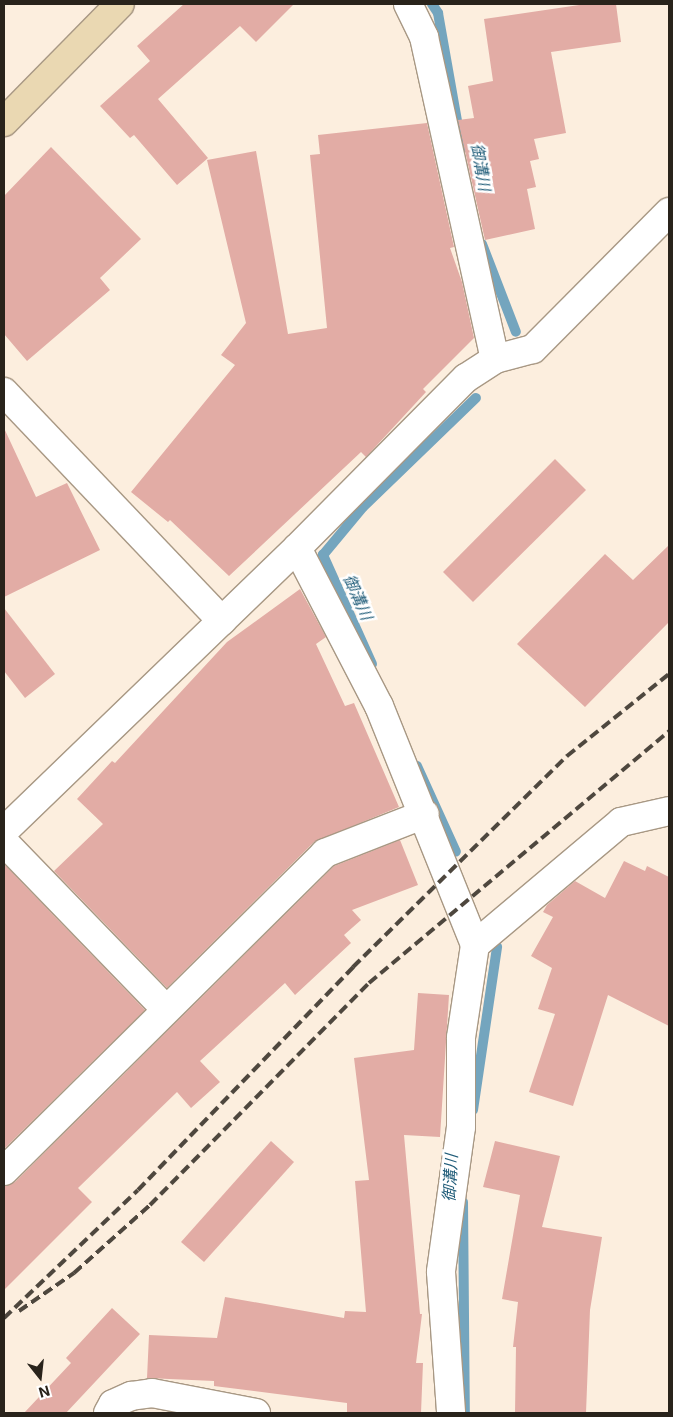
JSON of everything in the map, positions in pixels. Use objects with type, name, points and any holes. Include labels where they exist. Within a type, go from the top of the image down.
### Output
[{"type":"street","points":[[4,122],[120,4]]},
{"type":"street","points":[[408,4],[424,36],[495,359]]},
{"type":"street","points":[[4,831],[297,548],[466,378],[495,359],[532,349],[669,212]]},
{"type":"street","points":[[4,392],[222,621]]},
{"type":"street","points":[[297,548],[379,706],[425,814],[475,946],[462,1038],[461,1126],[441,1272],[451,1413]]},
{"type":"street","points":[[475,946],[621,822],[669,811]]},
{"type":"street","points":[[4,1171],[165,1008],[324,853],[425,814]]},
{"type":"street","points":[[4,842],[165,1008]]},
{"type":"street","points":[[108,1413],[113,1404],[130,1396],[152,1393],[256,1413]]},
{"type":"building","points":[[184,4],[294,4],[256,42],[240,26],[158,99],[208,158],[177,185],[134,135],[130,138],[100,106],[150,61],[137,46]]},
{"type":"building","points":[[586,4],[616,4],[621,42],[551,52],[566,133],[534,139],[539,159],[530,161],[536,187],[527,189],[535,229],[485,240],[458,120],[474,118],[468,86],[493,81],[484,19]]},
{"type":"building","points":[[427,123],[454,247],[450,248],[462,282],[474,338],[423,389],[426,392],[366,457],[361,452],[229,576],[170,520],[168,522],[131,492],[235,365],[221,355],[246,323],[207,160],[256,151],[288,334],[327,328],[310,155],[320,154],[318,135]]},
{"type":"building","points":[[51,147],[141,239],[100,278],[110,290],[27,361],[4,334],[4,196]]},
{"type":"building","points":[[4,428],[36,497],[67,483],[100,550],[4,597]]},
{"type":"building","points":[[555,459],[586,490],[473,602],[443,572]]},
{"type":"building","points":[[669,545],[669,622],[585,707],[517,644],[605,554],[633,580]]},
{"type":"building","points":[[300,589],[326,637],[316,644],[345,706],[354,703],[399,807],[314,842],[167,988],[54,871],[103,824],[77,799],[112,761],[115,763],[227,642]]},
{"type":"building","points":[[4,608],[55,674],[25,698],[4,671]]},
{"type":"building","points":[[400,840],[418,885],[352,910],[361,920],[344,935],[351,943],[295,995],[285,983],[200,1061],[220,1082],[191,1108],[177,1092],[78,1188],[92,1202],[4,1290],[4,1186],[15,1182],[334,866]]},
{"type":"building","points":[[624,861],[645,871],[647,866],[669,877],[669,1026],[608,995],[573,1106],[529,1092],[555,1014],[538,1009],[552,968],[531,956],[553,917],[543,912],[547,905],[575,881],[605,898]]},
{"type":"building","points":[[4,864],[145,1010],[4,1149]]},
{"type":"building","points":[[418,993],[449,995],[440,1137],[404,1135],[420,1314],[422,1314],[416,1363],[423,1363],[421,1413],[347,1413],[347,1403],[214,1386],[214,1381],[147,1378],[149,1335],[217,1338],[225,1297],[344,1318],[345,1311],[366,1312],[355,1181],[369,1180],[354,1058],[414,1050]]},
{"type":"building","points":[[271,1141],[294,1162],[204,1262],[181,1242]]},
{"type":"building","points":[[495,1141],[560,1156],[542,1227],[602,1237],[590,1310],[586,1413],[515,1413],[516,1347],[513,1347],[518,1302],[502,1299],[520,1195],[483,1187]]},
{"type":"building","points":[[112,1308],[140,1334],[66,1413],[24,1413],[71,1363],[66,1358]]},
{"type":"waterway","name":"御溝川","points":[[432,4],[438,13],[462,149]]},
{"type":"waterway","name":"御溝川","points":[[482,244],[516,332]]},
{"type":"waterway","name":"御溝川","points":[[372,664],[323,555],[363,507],[476,398]]},
{"type":"waterway","name":"御溝川","points":[[417,766],[456,852]]},
{"type":"waterway","name":"御溝川","points":[[473,1110],[497,947]]},
{"type":"waterway","name":"御溝川","points":[[463,1202],[465,1413]]},
{"type":"railway","points":[[4,1318],[138,1190],[353,967],[567,756],[669,674]]},
{"type":"railway","points":[[19,1311],[74,1273],[150,1205],[369,983],[669,731]]}]
